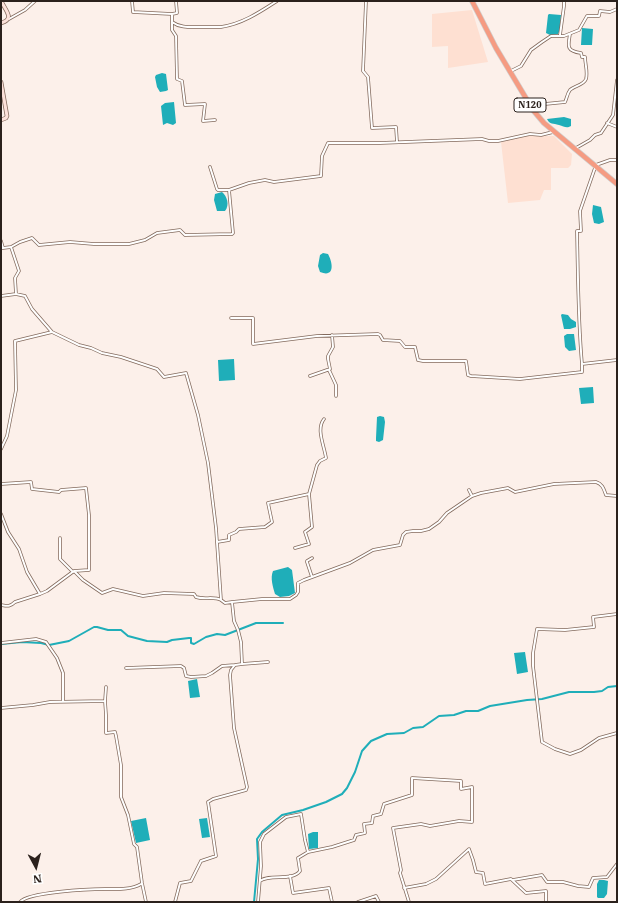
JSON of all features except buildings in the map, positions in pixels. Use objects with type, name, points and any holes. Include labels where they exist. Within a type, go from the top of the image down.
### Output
[{"type":"highway","name":"N120","points":[[472,1],[496,48],[533,110],[544,123],[617,184]]},
{"type":"main road","points":[[1,1],[9,16],[7,22],[1,23]]},
{"type":"main road","points":[[1,82],[7,116],[1,120]]},
{"type":"street","points":[[9,19],[25,10],[35,1]]},
{"type":"street","points":[[132,1],[133,12],[172,14],[177,13],[176,1]]},
{"type":"street","points":[[172,22],[184,27],[221,27],[240,22],[261,12],[277,1]]},
{"type":"street","points":[[366,1],[363,71],[368,77],[372,128],[396,127],[397,142]]},
{"type":"street","points":[[560,36],[564,1]]},
{"type":"street","points":[[510,72],[521,66],[531,50],[551,36],[570,34],[579,30],[587,16],[599,16],[600,11],[610,12],[617,9]]},
{"type":"street","points":[[172,14],[172,30],[176,36],[177,79],[182,81],[185,105],[205,104],[202,121],[214,120]]},
{"type":"street","points":[[533,110],[545,104],[565,102],[570,90],[586,81],[584,57],[582,57],[581,53],[570,50],[568,43],[570,34]]},
{"type":"street","points":[[575,149],[590,140],[594,135],[601,133],[613,115],[617,80]]},
{"type":"street","points":[[607,123],[617,127]]},
{"type":"street","points":[[210,167],[217,189],[229,190],[249,183],[265,180],[274,182],[321,176],[322,156],[328,144],[482,139],[498,141],[530,134],[542,136],[556,132]]},
{"type":"street","points":[[231,318],[253,318],[254,344],[332,335],[378,334],[382,340],[400,341],[404,347],[415,347],[418,360],[466,360],[468,375],[471,376],[520,379],[541,378],[582,372],[578,302],[579,286],[577,231],[582,231],[580,211],[596,165],[610,160],[617,160]]},
{"type":"street","points":[[1,241],[2,248],[11,247],[32,238],[38,245],[70,242],[129,244],[145,240],[157,233],[180,230],[185,235],[232,234],[229,190]]},
{"type":"street","points":[[11,247],[19,271],[15,278],[16,294]]},
{"type":"street","points":[[1,296],[16,294],[25,296],[32,309],[52,332],[79,345],[157,369],[164,377],[186,373],[198,415],[208,463],[217,542],[221,600]]},
{"type":"street","points":[[1,449],[7,436],[16,390],[15,341],[52,332]]},
{"type":"street","points":[[332,335],[333,347],[328,356],[329,370],[336,385],[336,396]]},
{"type":"street","points":[[582,364],[617,360]]},
{"type":"street","points":[[310,376],[329,370]]},
{"type":"street","points":[[295,548],[309,544],[305,532],[312,527],[309,494],[317,465],[326,458],[321,438],[321,425],[324,419]]},
{"type":"street","points":[[1,484],[31,482],[32,489],[59,492],[61,490],[87,489],[89,515],[89,570],[74,572],[47,591],[40,594],[15,602],[12,605],[1,605]]},
{"type":"street","points":[[60,538],[60,559],[74,572],[102,592],[113,589],[143,596],[164,593],[194,594],[196,598],[218,598],[225,603],[262,599],[290,599],[298,592],[298,583],[350,563],[373,550],[400,544],[403,535],[406,532],[429,529],[439,522],[447,513],[472,496],[508,488],[515,492],[554,484],[596,482],[604,488],[607,496],[617,496]]},
{"type":"street","points":[[469,490],[472,496]]},
{"type":"street","points":[[217,542],[229,540],[229,535],[239,529],[265,527],[272,522],[268,503],[309,494]]},
{"type":"street","points":[[1,514],[8,532],[19,549],[27,572],[40,594]]},
{"type":"street","points":[[312,558],[307,560],[307,562],[312,577]]},
{"type":"street","points":[[232,602],[234,621],[238,629],[241,642],[242,664]]},
{"type":"street","points":[[617,614],[593,617],[594,626],[565,630],[537,630],[533,653],[533,666],[542,742],[555,749],[570,754],[581,750],[599,738],[617,733]]},
{"type":"street","points":[[1,643],[36,639],[46,642],[57,658],[63,673],[63,702]]},
{"type":"street","points":[[126,668],[181,666],[184,668],[186,676],[191,677],[206,676],[222,666],[268,662]]},
{"type":"street","points":[[175,902],[180,883],[191,880],[201,861],[216,856],[208,802],[213,799],[246,790],[247,787],[234,728],[232,711],[230,675],[231,670],[236,665]]},
{"type":"street","points":[[106,687],[104,701],[106,733],[115,732],[116,736],[122,797],[128,815],[134,844],[137,847],[146,902]]},
{"type":"street","points":[[1,708],[50,702],[104,701]]},
{"type":"street","points":[[260,881],[263,878],[290,876],[298,873],[300,868],[298,858],[308,852],[332,847],[354,840],[356,834],[365,833],[364,824],[372,822],[373,816],[381,814],[384,804],[412,796],[412,778],[461,781],[461,789],[472,788],[472,822],[459,821],[430,826],[421,824],[392,828],[401,870],[400,873],[409,902]]},
{"type":"street","points":[[258,902],[261,866],[260,842],[264,834],[286,817],[301,814],[304,840],[308,852]]},
{"type":"street","points":[[404,888],[426,884],[436,879],[469,849],[474,860],[476,872],[483,873],[485,884],[542,875],[546,882],[563,882],[589,887],[593,878],[608,877],[617,864]]},
{"type":"street","points":[[290,876],[293,893],[329,888],[332,902]]},
{"type":"street","points":[[512,880],[526,893],[546,892],[546,902]]},
{"type":"street","points":[[20,902],[24,899],[38,895],[104,889],[121,890],[141,885],[142,883]]},
{"type":"street","points":[[358,902],[376,896],[379,902]]},
{"type":"shaded area","points":[[472,10],[488,62],[448,68],[448,46],[432,47],[432,14]]},
{"type":"shaded area","points":[[523,136],[554,136],[572,154],[571,165],[568,168],[551,168],[551,190],[544,190],[540,200],[508,203],[501,142]]},
{"type":"water","points":[[549,14],[561,15],[560,30],[558,34],[550,35],[546,33]]},
{"type":"water","points":[[582,28],[593,29],[592,45],[581,45]]},
{"type":"water","points":[[162,73],[166,74],[168,90],[160,92],[157,87],[155,77],[156,75]]},
{"type":"water","points":[[174,102],[176,123],[173,125],[167,123],[163,125],[161,106],[165,103]]},
{"type":"water","points":[[564,117],[571,119],[571,126],[566,127],[552,124],[547,119]]},
{"type":"water","points":[[222,192],[228,203],[227,209],[225,211],[217,211],[214,200],[215,194]]},
{"type":"water","points":[[593,205],[601,207],[604,222],[599,224],[594,223],[592,214]]},
{"type":"water","points":[[323,253],[328,254],[332,265],[332,269],[328,273],[320,272],[318,266],[320,255]]},
{"type":"water","points":[[562,314],[568,315],[576,322],[576,327],[564,329]]},
{"type":"water","points":[[567,334],[574,334],[576,350],[569,351],[565,347],[564,336]]},
{"type":"water","points":[[234,359],[235,380],[219,381],[218,360]]},
{"type":"water","points":[[593,387],[594,403],[581,404],[579,388]]},
{"type":"water","points":[[377,417],[384,417],[385,422],[383,440],[379,442],[376,441],[376,438]]},
{"type":"water","points":[[288,567],[292,570],[295,593],[289,596],[280,597],[275,594],[272,574],[273,571]]},
{"type":"water","points":[[525,652],[528,672],[517,674],[514,653]]},
{"type":"water","points":[[197,679],[200,697],[190,698],[188,681]]},
{"type":"water","points":[[146,818],[150,840],[136,843],[131,821]]},
{"type":"water","points":[[207,818],[210,837],[202,838],[199,819]]},
{"type":"water","points":[[318,832],[318,848],[309,849],[308,834]]},
{"type":"water","points":[[599,880],[608,881],[607,894],[604,898],[597,897],[597,884]]},
{"type":"waterway","points":[[1,644],[22,642],[49,645],[69,641],[94,627],[108,630],[121,630],[128,636],[147,641],[167,642],[191,638],[191,643],[194,644],[206,637],[217,634],[225,635],[256,623],[283,623]]},
{"type":"waterway","points":[[254,902],[258,859],[257,839],[262,832],[282,815],[326,802],[342,794],[347,788],[355,772],[362,751],[371,741],[387,734],[404,733],[413,728],[423,727],[439,716],[454,715],[466,711],[478,711],[490,706],[542,699],[569,692],[602,691],[608,687],[617,686]]}]
